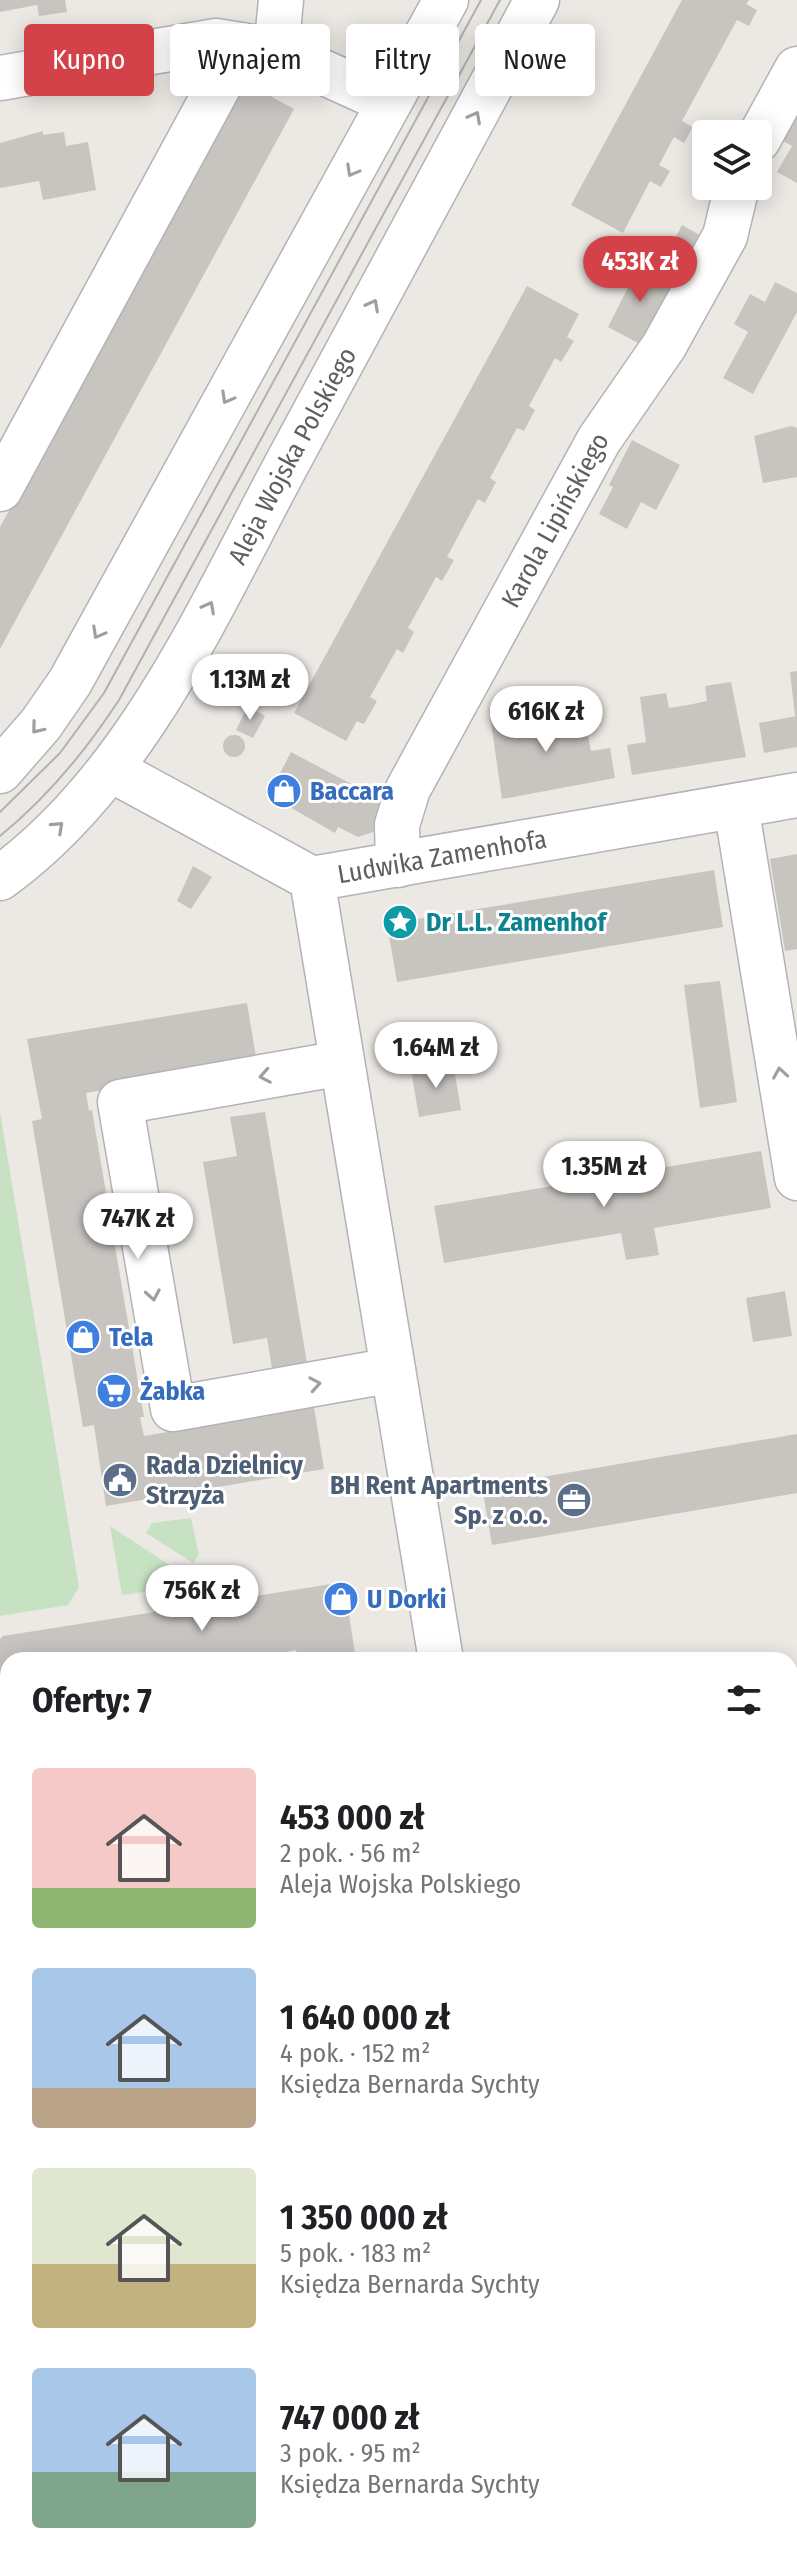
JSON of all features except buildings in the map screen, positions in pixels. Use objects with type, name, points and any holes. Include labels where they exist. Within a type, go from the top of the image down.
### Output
[{"type":"street","points":[[270,24],[281,0]]},
{"type":"street","points":[[0,771],[41,724],[70,682],[446,0]]},
{"type":"street","name":"Aleja Wojska Polskiego","points":[[0,878],[72,814],[143,724],[200,625],[537,0]]},
{"type":"street","points":[[0,78],[170,49]]},
{"type":"street","points":[[769,120],[797,69]]},
{"type":"street","points":[[330,77],[389,102]]},
{"type":"street","points":[[0,489],[231,96]]},
{"type":"street","name":"Karola Lipińskiego","points":[[398,865],[397,825],[408,789],[599,440],[664,346],[718,250],[725,236],[734,200]]},
{"type":"street","name":"Ludwika Zamenhofa","points":[[110,769],[312,879],[797,795]]},
{"type":"street","points":[[736,806],[797,1178]]},
{"type":"street","points":[[312,879],[440,1652]]},
{"type":"street","points":[[342,1063],[120,1102],[173,1409],[393,1370]]},
{"type":"green space","points":[[0,1112],[79,1587],[68,1605],[0,1616]]},
{"type":"green space","points":[[191,1518],[199,1555],[193,1563],[146,1533],[152,1523]]},
{"type":"green space","points":[[110,1526],[194,1581],[193,1585],[122,1595]]},
{"type":"tram line","points":[[0,812],[60,753],[104,693],[481,0]]},
{"type":"tram line","points":[[0,836],[65,773],[119,700],[500,0]]},
{"type":"place","name":"Baccara","points":[[284,791]]},
{"type":"place","name":"Dr L.L. Zamenhof","points":[[400,922]]},
{"type":"place","name":"Tela","points":[[83,1337]]},
{"type":"place","name":"Żabka","points":[[114,1391]]},
{"type":"place","name":"Rada Dzielnicy Strzyża","points":[[120,1480]]},
{"type":"place","name":"BH Rent Apartments Sp. z o.o.","points":[[574,1500]]},
{"type":"place","name":"U Dorki","points":[[341,1599]]}]
